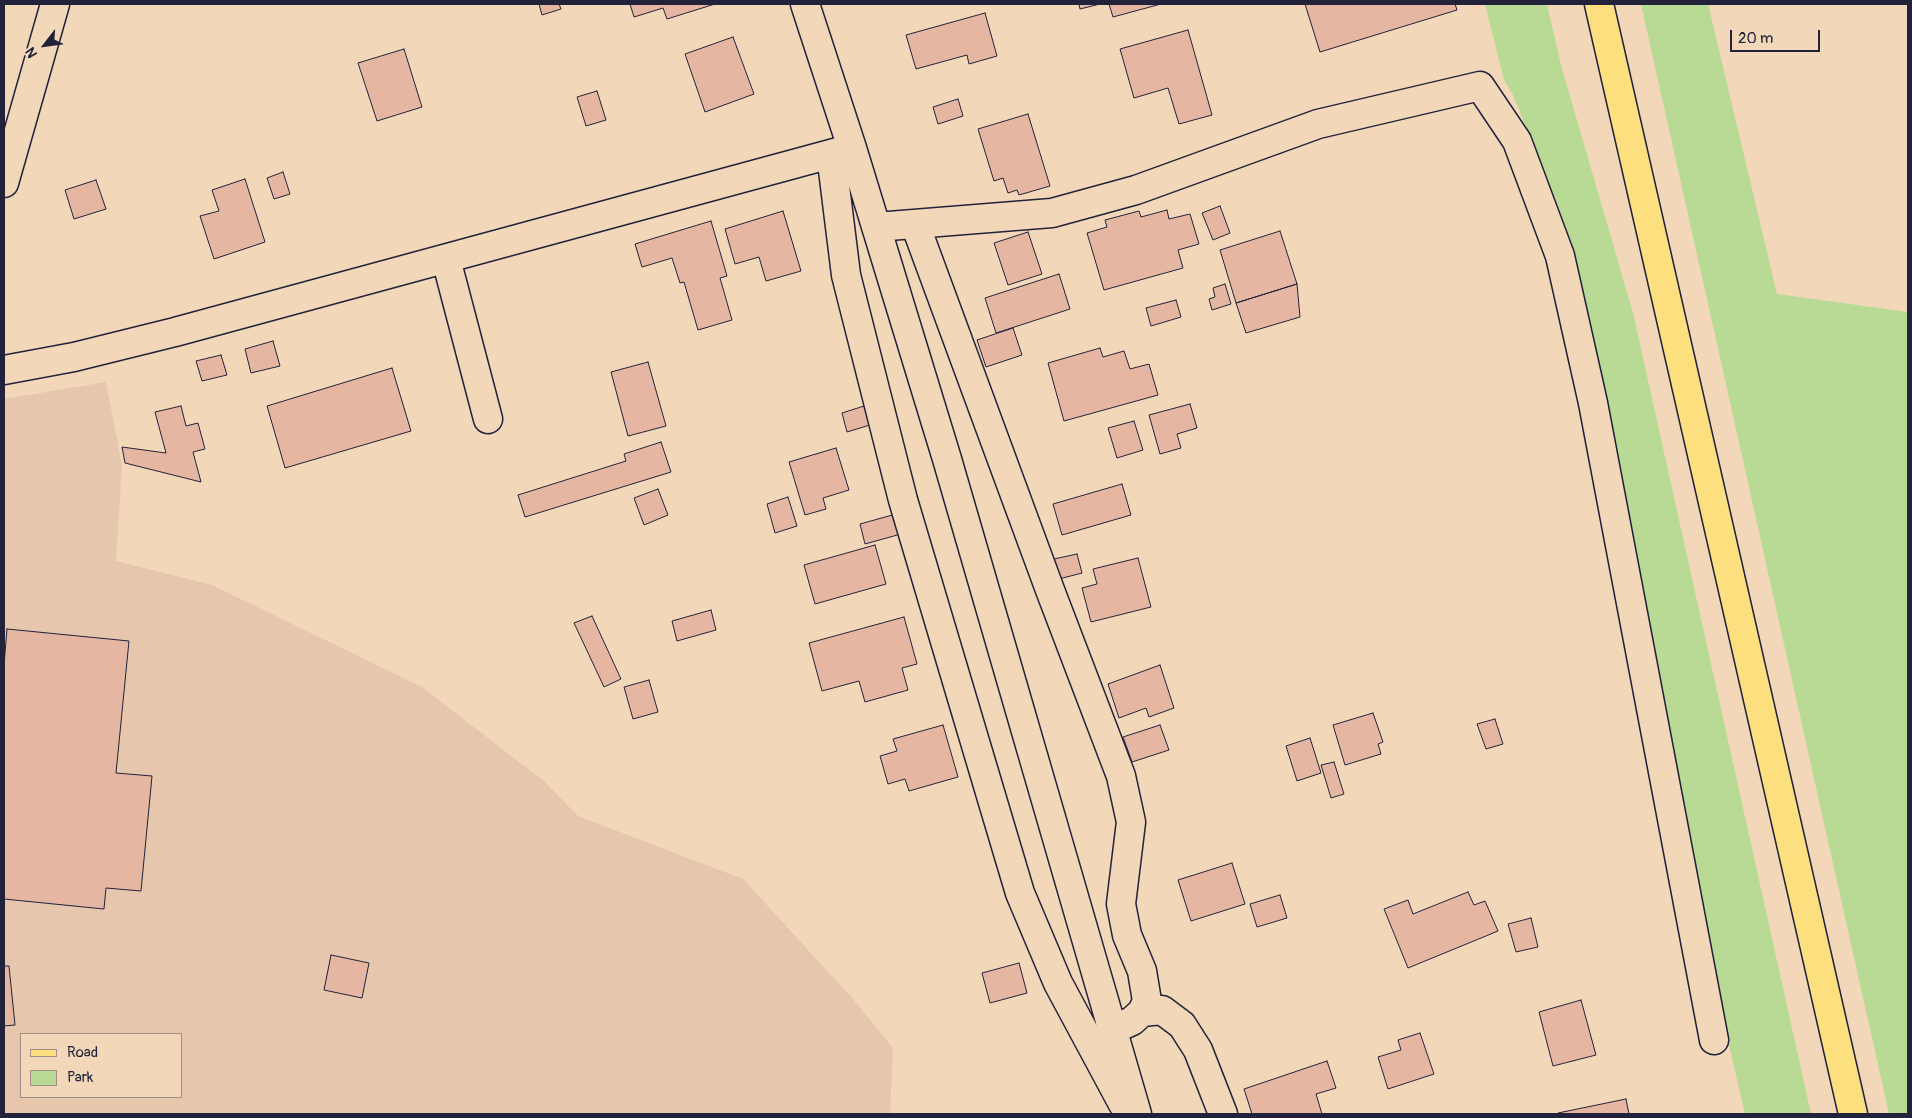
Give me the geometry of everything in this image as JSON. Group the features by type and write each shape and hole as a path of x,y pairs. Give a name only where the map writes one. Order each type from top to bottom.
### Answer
{"main road":[{"path":"1599,4 1853,1114"}],"street":[{"path":"4,183 55,4"},
{"path":"805,4 842,151 876,226 953,478 1137,1114"},
{"path":"876,226 1052,213 1136,190 1318,124 1480,86 1517,141 1560,256 1593,402 1714,1040"},
{"path":"4,370 74,357 175,332 842,151"},
{"path":"842,151 846,276 903,500 1020,893 1058,983 1129,1114"},
{"path":"915,224 1121,776 1131,822 1121,904 1127,936 1142,971 1147,1001 1142,1012 1132,1021 1112,1030"},
{"path":"446,258 488,419"},
{"path":"1142,1012 1162,1010 1182,1024 1198,1050 1223,1114"}],"shaded area":[{"path":"106,382 122,465 116,561 212,585 422,687 545,782 578,816 743,879 853,999 893,1048 890,1114 4,1114 4,399"}],"green space":[{"path":"1485,4 1547,4 1561,65 1633,313 1811,1114 1745,1114 1727,1036 1594,354 1555,198 1513,95 1504,80"},
{"path":"1641,4 1708,4 1777,294 1908,312 1908,1114 1889,1114"}],"building":[{"path":"539,4 559,4 561,9 542,15"},
{"path":"630,4 715,4 667,19 663,8 634,17"},
{"path":"1079,4 1100,4 1080,9"},
{"path":"1109,4 1161,4 1113,17"},
{"path":"1305,4 1455,4 1457,10 1320,52"},
{"path":"985,13 997,56 969,64 967,55 916,69 906,35"},
{"path":"1188,30 1212,115 1179,124 1168,88 1134,98 1120,49"},
{"path":"733,37 754,94 705,112 685,54"},
{"path":"404,49 422,107 377,121 358,63"},
{"path":"597,91 606,120 586,126 577,97"},
{"path":"958,99 963,116 938,124 933,107"},
{"path":"1028,114 1050,186 1019,195 1017,190 1008,193 1003,178 994,181 978,129"},
{"path":"283,172 290,194 274,199 267,178"},
{"path":"245,179 265,242 214,259 200,216 219,211 212,190"},
{"path":"96,180 106,209 74,219 65,190"},
{"path":"1220,206 1230,233 1213,240 1202,213"},
{"path":"1167,210 1169,219 1190,214 1199,244 1178,250 1183,268 1104,290 1087,233 1107,227 1105,220 1139,211 1141,217"},
{"path":"783,211 801,271 766,281 759,257 735,264 725,229"},
{"path":"711,221 727,276 720,278 732,320 698,330 684,282 680,283 672,258 642,267 635,244"},
{"path":"1280,231 1297,284 1236,303 1220,250"},
{"path":"1028,232 1042,274 1008,285 994,243"},
{"path":"1059,274 1070,309 996,333 985,298"},
{"path":"1225,284 1231,304 1212,310 1209,299 1215,297 1213,288"},
{"path":"1297,284 1300,317 1246,333 1236,303"},
{"path":"1176,300 1181,317 1151,326 1146,308"},
{"path":"1013,328 1022,355 986,367 977,340"},
{"path":"273,341 280,366 251,373 245,349"},
{"path":"1100,348 1103,357 1124,351 1130,369 1149,364 1158,395 1064,421 1048,363"},
{"path":"221,355 227,375 202,381 196,361"},
{"path":"648,362 666,426 628,436 611,372"},
{"path":"392,368 411,431 285,468 267,406"},
{"path":"1190,404 1197,428 1177,434 1181,448 1160,454 1149,415"},
{"path":"181,406 186,426 198,423 205,449 193,452 201,482 125,463 122,447 166,453 155,412"},
{"path":"864,406 870,425 847,432 842,413"},
{"path":"1134,421 1143,450 1117,458 1108,428"},
{"path":"661,442 671,472 525,517 518,495 626,461 624,454"},
{"path":"836,448 849,490 823,498 826,509 805,515 789,462"},
{"path":"1122,484 1131,515 1062,535 1053,504"},
{"path":"658,489 668,515 644,525 634,498"},
{"path":"788,497 797,526 775,533 767,504"},
{"path":"896,514 901,534 865,544 860,524"},
{"path":"875,545 886,584 815,604 804,565"},
{"path":"1077,554 1082,573 1059,579 1054,559"},
{"path":"1138,558 1151,607 1091,622 1082,588 1097,584 1093,569"},
{"path":"711,610 716,630 677,641 672,621"},
{"path":"592,616 621,679 604,687 574,623"},
{"path":"904,617 917,664 902,668 908,690 865,702 859,681 822,691 809,643"},
{"path":"7,629 129,641 116,773 152,776 141,891 106,888 104,909 4,899 4,665"},
{"path":"1160,665 1174,708 1149,717 1146,708 1119,718 1108,684"},
{"path":"649,680 658,712 633,719 624,687"},
{"path":"1373,713 1383,742 1378,744 1381,754 1345,765 1333,725"},
{"path":"1495,719 1503,744 1486,749 1477,724"},
{"path":"943,725 958,777 909,791 905,779 888,784 880,756 897,751 893,739"},
{"path":"1160,725 1169,750 1132,762 1123,737"},
{"path":"1310,738 1321,773 1297,781 1286,746"},
{"path":"1334,762 1344,794 1331,798 1321,765"},
{"path":"1232,863 1245,904 1191,921 1178,880"},
{"path":"1468,892 1474,905 1485,901 1498,931 1408,968 1384,909 1408,900 1413,914"},
{"path":"1280,895 1287,918 1257,927 1250,904"},
{"path":"1531,918 1538,947 1516,952 1508,924"},
{"path":"331,955 369,963 362,998 324,990"},
{"path":"1019,963 1027,993 990,1003 982,973"},
{"path":"4,966 9,966 15,1025 4,1026"},
{"path":"1581,1000 1596,1055 1553,1066 1539,1012"},
{"path":"1420,1033 1434,1074 1388,1089 1378,1057 1401,1050 1398,1040"},
{"path":"1327,1061 1336,1088 1316,1094 1322,1114 1252,1114 1244,1089"},
{"path":"1626,1099 1629,1114 1558,1114 1558,1113"}]}
